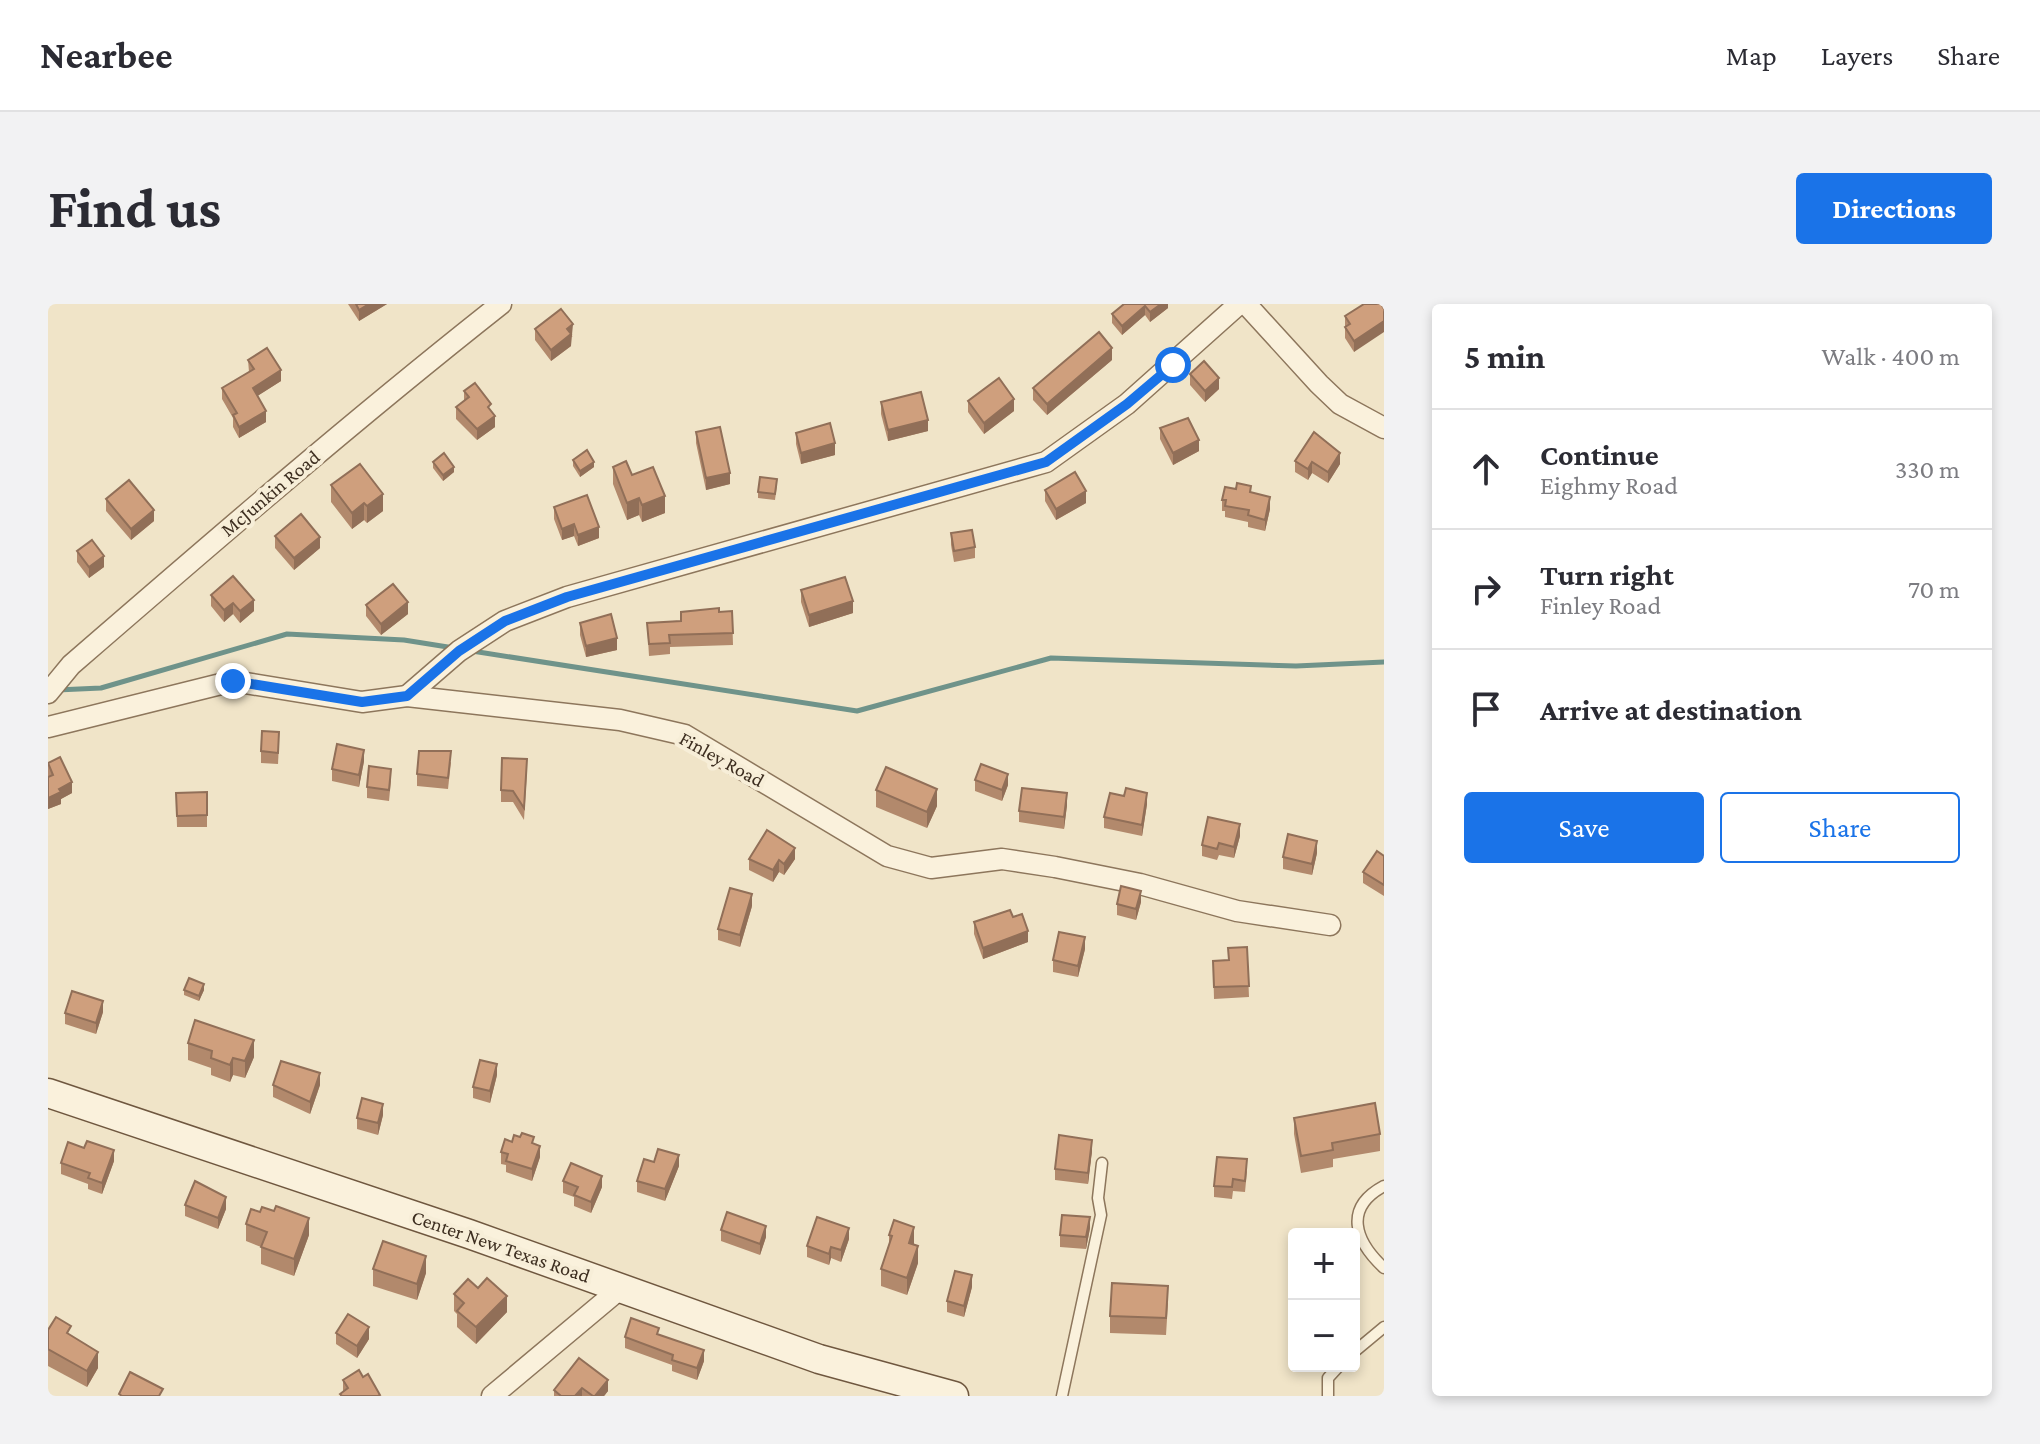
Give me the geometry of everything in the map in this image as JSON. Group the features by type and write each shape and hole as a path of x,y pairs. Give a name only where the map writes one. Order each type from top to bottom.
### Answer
{"street":[{"name":"McJunkin Road","path":"48,693 71,665 249,511 391,390 501,304"},
{"path":"407,696 459,651 505,621 567,597 1046,462 1127,404 1239,304"},
{"path":"1246,304 1340,404 1384,428"},
{"name":"Finley Road","path":"48,727 233,681 362,702 407,696 620,720 685,735 887,856 931,868 1002,859 1140,884 1237,911 1330,925"},
{"name":"Center New Texas Road","path":"48,1093 621,1288 819,1359 954,1396"},
{"path":"492,1396 621,1288"}],"lane":[{"path":"1062,1396 1084,1310 1101,1215 1098,1198 1102,1163"},
{"path":"1384,1186 1370,1193 1357,1213 1358,1237 1384,1268"},
{"path":"1360,1347 1384,1327"},
{"path":"1328,1396 1328,1378 1334,1372"}],"building":[{"path":"1124,304 1161,304 1150,312 1145,306 1122,326 1112,314"},
{"path":"1364,304 1381,304 1384,321 1354,341 1345,327 1350,324 1345,316"},
{"path":"561,309 573,324 567,329 571,334 551,350 535,329"},
{"path":"1099,332 1112,348 1047,404 1033,388"},
{"path":"267,348 281,370 253,388 266,411 239,427 233,415 237,413 222,388 254,369 248,360"},
{"path":"1204,361 1219,378 1205,391 1190,374"},
{"path":"999,378 1014,399 984,423 968,401"},
{"path":"475,383 491,404 488,407 495,416 477,429 456,407 469,397 464,391"},
{"path":"921,392 928,420 888,430 881,402"},
{"path":"1188,418 1199,440 1173,453 1160,428"},
{"path":"830,423 835,443 801,453 796,433"},
{"path":"720,427 730,473 706,478 696,432"},
{"path":"1314,432 1340,453 1328,472 1312,462 1308,469 1295,461"},
{"path":"587,450 594,462 580,471 573,460"},
{"path":"444,453 454,467 443,475 433,462"},
{"path":"626,461 632,475 653,467 665,496 642,505 639,498 627,503 613,467"},
{"path":"360,464 383,494 352,513 331,485"},
{"path":"1075,472 1086,491 1056,509 1045,490"},
{"path":"760,477 777,479 775,494 758,492"},
{"path":"129,480 154,510 131,529 106,499"},
{"path":"1237,483 1251,486 1250,492 1270,497 1265,520 1248,515 1249,510 1225,506 1226,500 1222,500 1225,487 1236,489"},
{"path":"587,495 599,527 578,535 574,524 562,529 554,507"},
{"path":"301,514 320,537 294,558 275,536"},
{"path":"972,530 975,547 954,551 951,533"},
{"path":"92,540 104,556 89,567 77,551"},
{"path":"233,576 254,600 240,611 233,603 224,610 211,595"},
{"path":"845,577 853,601 809,615 801,590"},
{"path":"393,584 408,602 381,624 366,605"},
{"path":"719,608 719,612 732,611 733,633 669,635 670,643 649,644 647,623 681,621 681,612"},
{"path":"611,614 617,638 586,646 580,623"},
{"path":"262,731 279,732 278,753 261,751"},
{"path":"337,744 364,750 359,775 332,769"},
{"path":"419,751 451,751 448,778 417,774"},
{"path":"60,757 72,782 48,798 48,777 53,775 48,763"},
{"path":"502,758 527,759 524,808 513,791 501,790"},
{"path":"981,764 1008,774 1002,790 975,780"},
{"path":"369,766 391,769 389,790 367,787"},
{"path":"886,767 937,789 927,812 876,790"},
{"path":"1022,788 1067,793 1064,817 1019,811"},
{"path":"1126,788 1147,793 1142,825 1104,817 1110,793 1124,796"},
{"path":"207,792 207,815 177,816 176,793"},
{"path":"1208,817 1240,824 1234,847 1219,843 1217,849 1202,845"},
{"path":"767,830 795,848 784,864 779,860 773,870 749,859"},
{"path":"1288,834 1317,841 1312,864 1283,857"},
{"path":"1377,851 1384,856 1384,885 1363,872"},
{"path":"1121,886 1141,891 1136,909 1117,904"},
{"path":"730,888 752,894 740,935 718,929"},
{"path":"1010,910 1013,917 1022,914 1028,931 983,948 974,922"},
{"path":"1059,932 1085,937 1078,966 1053,960"},
{"path":"1247,947 1249,986 1214,987 1213,961 1229,960 1228,948"},
{"path":"189,978 204,984 199,996 184,990"},
{"path":"72,991 103,1001 96,1023 65,1013"},
{"path":"195,1020 254,1040 245,1061 233,1058 230,1065 211,1058 212,1051 188,1043"},
{"path":"480,1060 497,1064 490,1091 473,1087"},
{"path":"281,1061 320,1073 310,1102 273,1085"},
{"path":"362,1098 383,1104 378,1123 357,1118"},
{"path":"1375,1103 1380,1134 1332,1143 1333,1150 1301,1156 1294,1118"},
{"path":"522,1133 534,1137 532,1143 540,1146 532,1169 506,1161 508,1154 501,1152 505,1139 512,1142 514,1135 520,1137"},
{"path":"1059,1135 1092,1140 1088,1173 1055,1169"},
{"path":"87,1141 114,1150 102,1183 88,1178 90,1173 61,1163 68,1142 84,1148"},
{"path":"658,1149 679,1155 665,1189 637,1181 644,1159 654,1162"},
{"path":"1217,1157 1247,1159 1245,1181 1233,1179 1232,1187 1214,1186"},
{"path":"571,1163 602,1176 591,1202 574,1195 578,1187 563,1181"},
{"path":"195,1181 226,1197 218,1218 185,1205"},
{"path":"276,1206 309,1218 294,1259 261,1247 267,1232 246,1224 251,1209 260,1212 262,1207 274,1211"},
{"path":"727,1212 766,1226 760,1244 721,1230"},
{"path":"1062,1215 1090,1217 1086,1237 1060,1235"},
{"path":"817,1217 849,1228 841,1250 831,1247 829,1254 807,1246"},
{"path":"894,1220 914,1227 909,1243 918,1246 907,1278 881,1269"},
{"path":"383,1241 426,1256 417,1284 373,1269"},
{"path":"955,1271 972,1275 964,1306 947,1301"},
{"path":"487,1278 507,1296 476,1327 457,1311 464,1303 454,1294 468,1279 478,1288"},
{"path":"1112,1283 1168,1286 1166,1318 1110,1316"},
{"path":"348,1314 369,1327 357,1346 336,1333"},
{"path":"56,1317 71,1326 67,1333 98,1352 87,1371 48,1349 48,1330"},
{"path":"631,1318 659,1328 657,1334 704,1350 697,1368 672,1360 673,1355 625,1337"},
{"path":"579,1358 608,1380 595,1396 582,1388 575,1396 561,1396 554,1390"},
{"path":"359,1370 363,1377 368,1374 380,1395 340,1394 348,1388 343,1380"},
{"path":"130,1372 163,1389 159,1396 119,1394"}],"waterway":[{"path":"57,690 101,688 287,634 404,640 454,648"},
{"path":"472,651 857,711 1051,658 1296,666 1384,662"}],"route":[{"path":"233,681 362,702 407,696 459,651 505,621 567,597 1046,462 1080,440 1173,365"}]}
